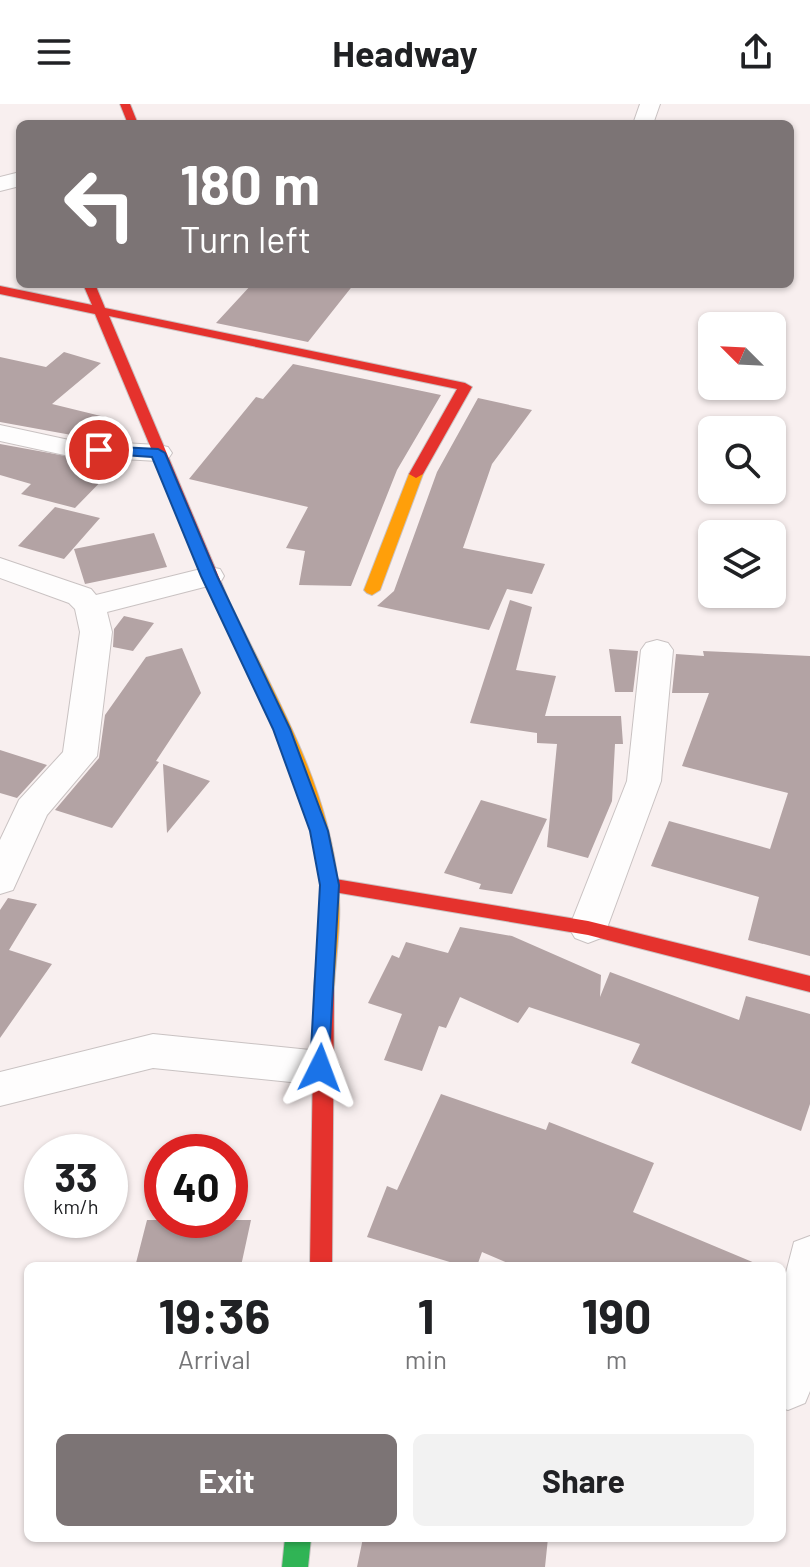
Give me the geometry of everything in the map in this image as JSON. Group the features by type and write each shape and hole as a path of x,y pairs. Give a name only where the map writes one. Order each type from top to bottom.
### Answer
{"street":[{"path":"91,288 209,576 282,729 319,831 329,885 320,1068 325,1208 321,1262"},
{"path":"0,290 465,387 417,471 372,590"},
{"path":"0,433 69,448 158,453"},
{"path":"0,567 80,596 90,606 96,632 80,756 32,809 0,880"},
{"path":"90,606 209,576"},
{"path":"588,928 644,781 657,650"},
{"path":"329,885 588,928 810,984"},
{"path":"0,1089 153,1051 320,1068"},
{"path":"788,1387 810,1257"},
{"path":"295,1567 298,1542"}],"building":[{"path":"248,288 351,288 308,342 216,323"},
{"path":"64,352 101,363 52,404 109,418 88,438 0,422 0,357 46,367"},
{"path":"293,364 441,395 397,470 351,586 299,585 305,551 286,548 308,507 189,479 256,397 263,399"},
{"path":"478,398 532,410 492,464 463,548 545,564 532,594 507,589 489,630 377,606 394,591 437,472"},
{"path":"0,444 115,467 75,508 21,494 31,484 0,475"},
{"path":"55,507 100,518 64,559 18,546"},
{"path":"154,533 167,567 85,584 74,549"},
{"path":"510,600 532,607 516,670 556,676 545,716 621,716 623,744 615,744 612,801 588,858 547,847 557,744 537,743 537,733 470,723"},
{"path":"124,616 154,623 133,651 113,647 114,629"},
{"path":"182,648 201,693 156,761 159,762 112,828 55,810 99,758 105,715 146,657"},
{"path":"609,649 638,651 633,692 615,692"},
{"path":"703,651 810,656 810,956 748,940 759,897 651,866 669,821 770,849 788,793 682,766 709,693 672,693 676,654 704,656"},
{"path":"0,750 47,765 17,798 0,793"},
{"path":"163,764 210,781 167,833"},
{"path":"481,800 547,819 512,894 479,889 481,884 444,873"},
{"path":"8,898 37,904 9,950 52,964 0,1038 0,910"},
{"path":"460,927 512,936 601,975 600,997 610,972 739,1020 746,996 810,1014 810,1104 801,1131 631,1063 640,1044 529,1007 518,1023 460,997 446,1028 439,1026 422,1071 384,1060 402,1014 368,1003 392,955 399,958 406,942 448,953"},
{"path":"441,1094 546,1130 549,1122 654,1163 633,1212 752,1262 506,1262 482,1252 478,1262 450,1262 367,1237 387,1186 397,1190"},
{"path":"144,1232 144,1238 247,1238 242,1262 136,1262"},
{"path":"362,1542 548,1542 545,1567 357,1567"}],"traffic: fast":[{"path":"295,1567 298,1542"}],"traffic: slow":[{"path":"372,590 416,474"},
{"path":"221,601 301,773 323,845 330,895 324,987"}],"traffic: jam":[{"path":"125,104 131,120"},
{"path":"91,288 221,601"},
{"path":"0,290 465,387 416,474"},
{"path":"329,885 588,928 810,984"},
{"path":"321,1262 324,987"}],"route":[{"path":"99,450 158,453 209,576 282,729 319,831 329,885 320,1068"}]}
